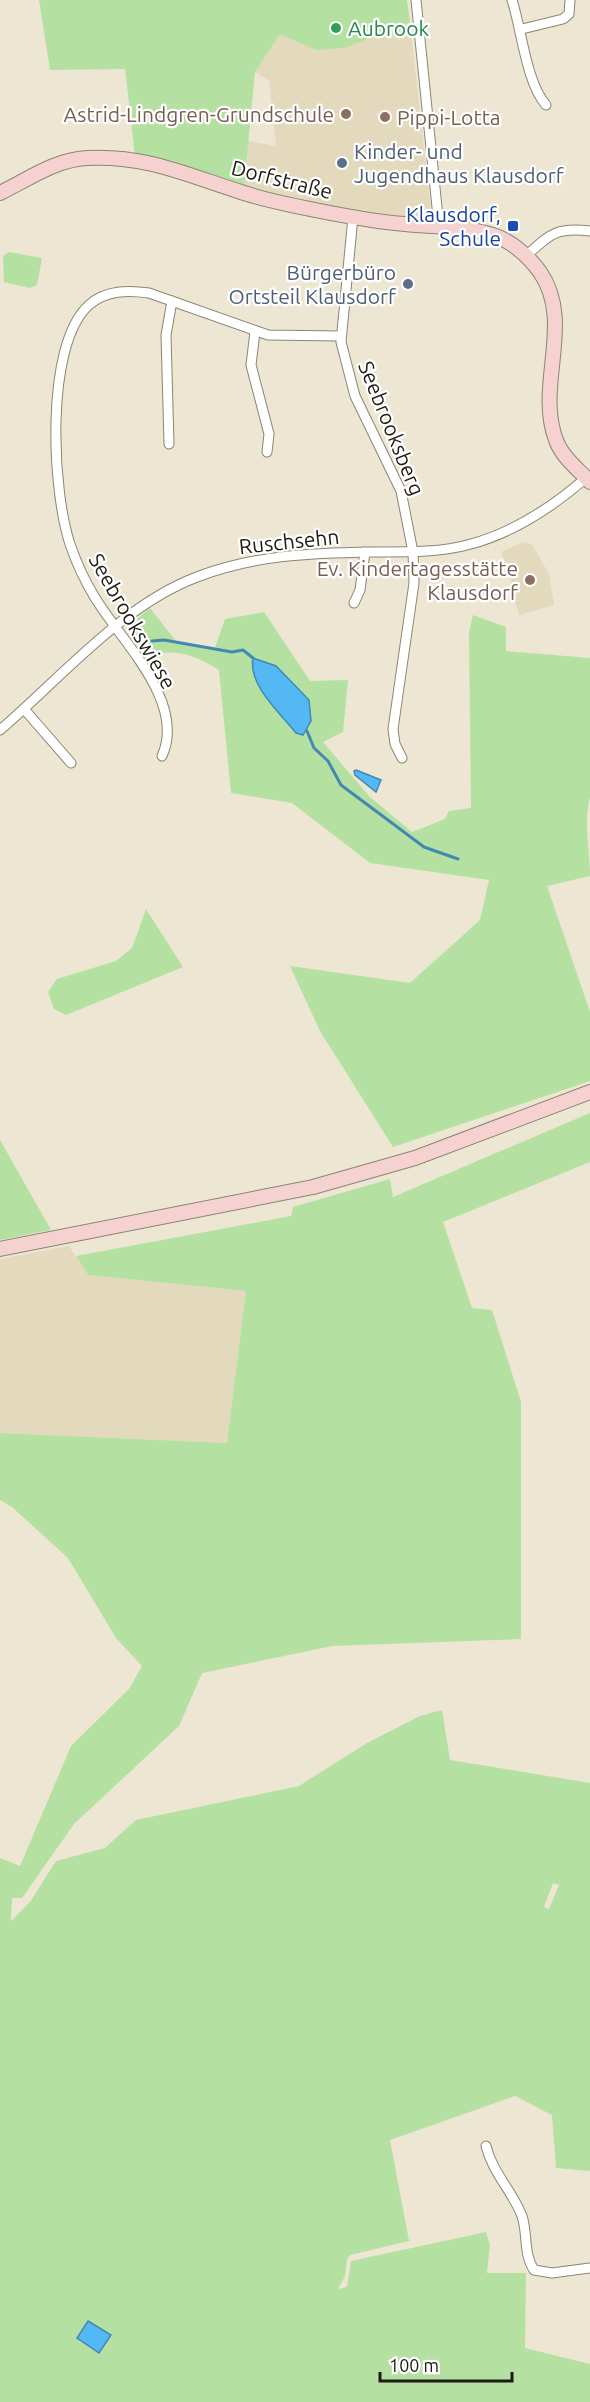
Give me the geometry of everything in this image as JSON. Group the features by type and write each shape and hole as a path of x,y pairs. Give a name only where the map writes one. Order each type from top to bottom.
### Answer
{"street":[{"path":"416,0 439,227"},
{"path":"513,0 522,29 534,87 546,105"},
{"path":"522,29 563,19 569,14 570,0"},
{"name":"Dorfstraße","path":"0,193 53,165 87,158 107,158 174,168 242,193 352,217 487,233 511,243 539,272 553,302 555,333 550,422 564,455 589,478"},
{"name":"Seebrooksberg","path":"352,217 340,336 355,396 401,491 413,552 414,583 393,729 395,744 402,758"},
{"path":"526,256 553,232 590,231"},
{"name":"Seebrookswiese","path":"162,756 168,731 164,712 140,660 94,597 79,567 66,530 57,460 57,411 62,359 77,320 99,298 112,293 135,291 172,301 255,332 282,336 340,336"},
{"path":"169,444 166,335 172,301"},
{"path":"255,332 251,365 270,434 267,452"},
{"name":"Ruschsehn","path":"0,730 116,626 182,583 234,565 303,554 413,552 469,545 500,535 524,523 589,478"},
{"path":"354,603 362,582 365,552"},
{"path":"24,709 71,763"},
{"path":"0,1249 313,1187 415,1158 590,1092"},
{"path":"486,2146 491,2165 521,2215 528,2258 534,2270 552,2273 590,2268"}],"shaded area":[{"name":"Astrid-Lindgren-Grundschule","path":"410,22 432,219 321,207 244,187 248,141 276,146 269,81 255,72 280,33 316,49 345,48"},
{"name":"Ev. Kindertagesstätte Klausdorf","path":"523,542 532,544 549,574 554,605 519,615 510,574 501,552"},
{"path":"69,1246 88,1275 246,1291 228,1443 0,1433 0,1259"}],"green space":[{"path":"39,0 407,0 410,22 345,48 316,50 280,34 255,72 244,187 174,163 135,156 125,69 50,70"},
{"path":"9,252 42,258 37,285 30,288 4,282 3,256"},
{"path":"150,608 176,641 215,648 225,619 264,612 310,681 348,680 343,732 323,742 370,797 412,832 445,819 449,811 471,808 469,633 473,615 506,627 506,651 590,658 590,797 587,826 590,876 547,886 590,1012 590,1081 393,1147 320,1031 290,966 410,983 480,920 489,880 370,863 292,803 231,793 219,670 184,654 166,653 145,656 132,630 137,620"},
{"path":"146,909 183,967 66,1015 54,1009 48,992 57,979 116,961 132,948"},
{"path":"590,1113 590,1162 443,1222 472,1308 492,1310 521,1402 521,1639 332,1646 202,1673 179,1726 74,1824 22,1898 12,1898 11,1921 30,1902 56,1861 105,1848 136,1820 299,1786 367,1743 420,1716 442,1710 450,1760 590,1783 590,2171 556,2168 552,2115 515,2096 390,2140 409,2241 350,2255 347,2259 345,2276 338,2289 347,2287 351,2261 486,2232 490,2245 487,2273 526,2273 525,2348 590,2364 590,2402 0,2402 0,1858 20,1866 71,1746 129,1689 142,1666 116,1638 68,1558 12,1507 0,1500 0,1433 227,1443 246,1291 88,1275 76,1256 291,1216 293,1207 390,1179 393,1197","holes":["553,1883 559,1885 549,1909 544,1907"]},
{"path":"0,1140 51,1230 0,1240"}],"water":[{"path":"253,658 276,666 309,700 311,721 303,735 296,733 260,688 255,678"},
{"path":"356,770 381,780 376,792 355,775"},
{"path":"88,2321 111,2335 99,2353 77,2338"}],"waterway":[{"path":"152,641 164,640 232,652 243,650 253,658"},
{"path":"307,731 314,748 328,761 341,785 424,847 458,859"}],"place":[{"name":"Aubrook","path":"336,28"},
{"name":"Astrid-Lindgren-Grundschule","path":"346,114"},
{"name":"Pippi-Lotta","path":"385,117"},
{"name":"Kinder- und Jugendhaus Klausdorf","path":"342,163"},
{"name":"Klausdorf, Schule","path":"513,226"},
{"name":"Bürgerbüro Ortsteil Klausdorf","path":"408,284"},
{"name":"Ev. Kindertagesstätte Klausdorf","path":"530,580"}]}
